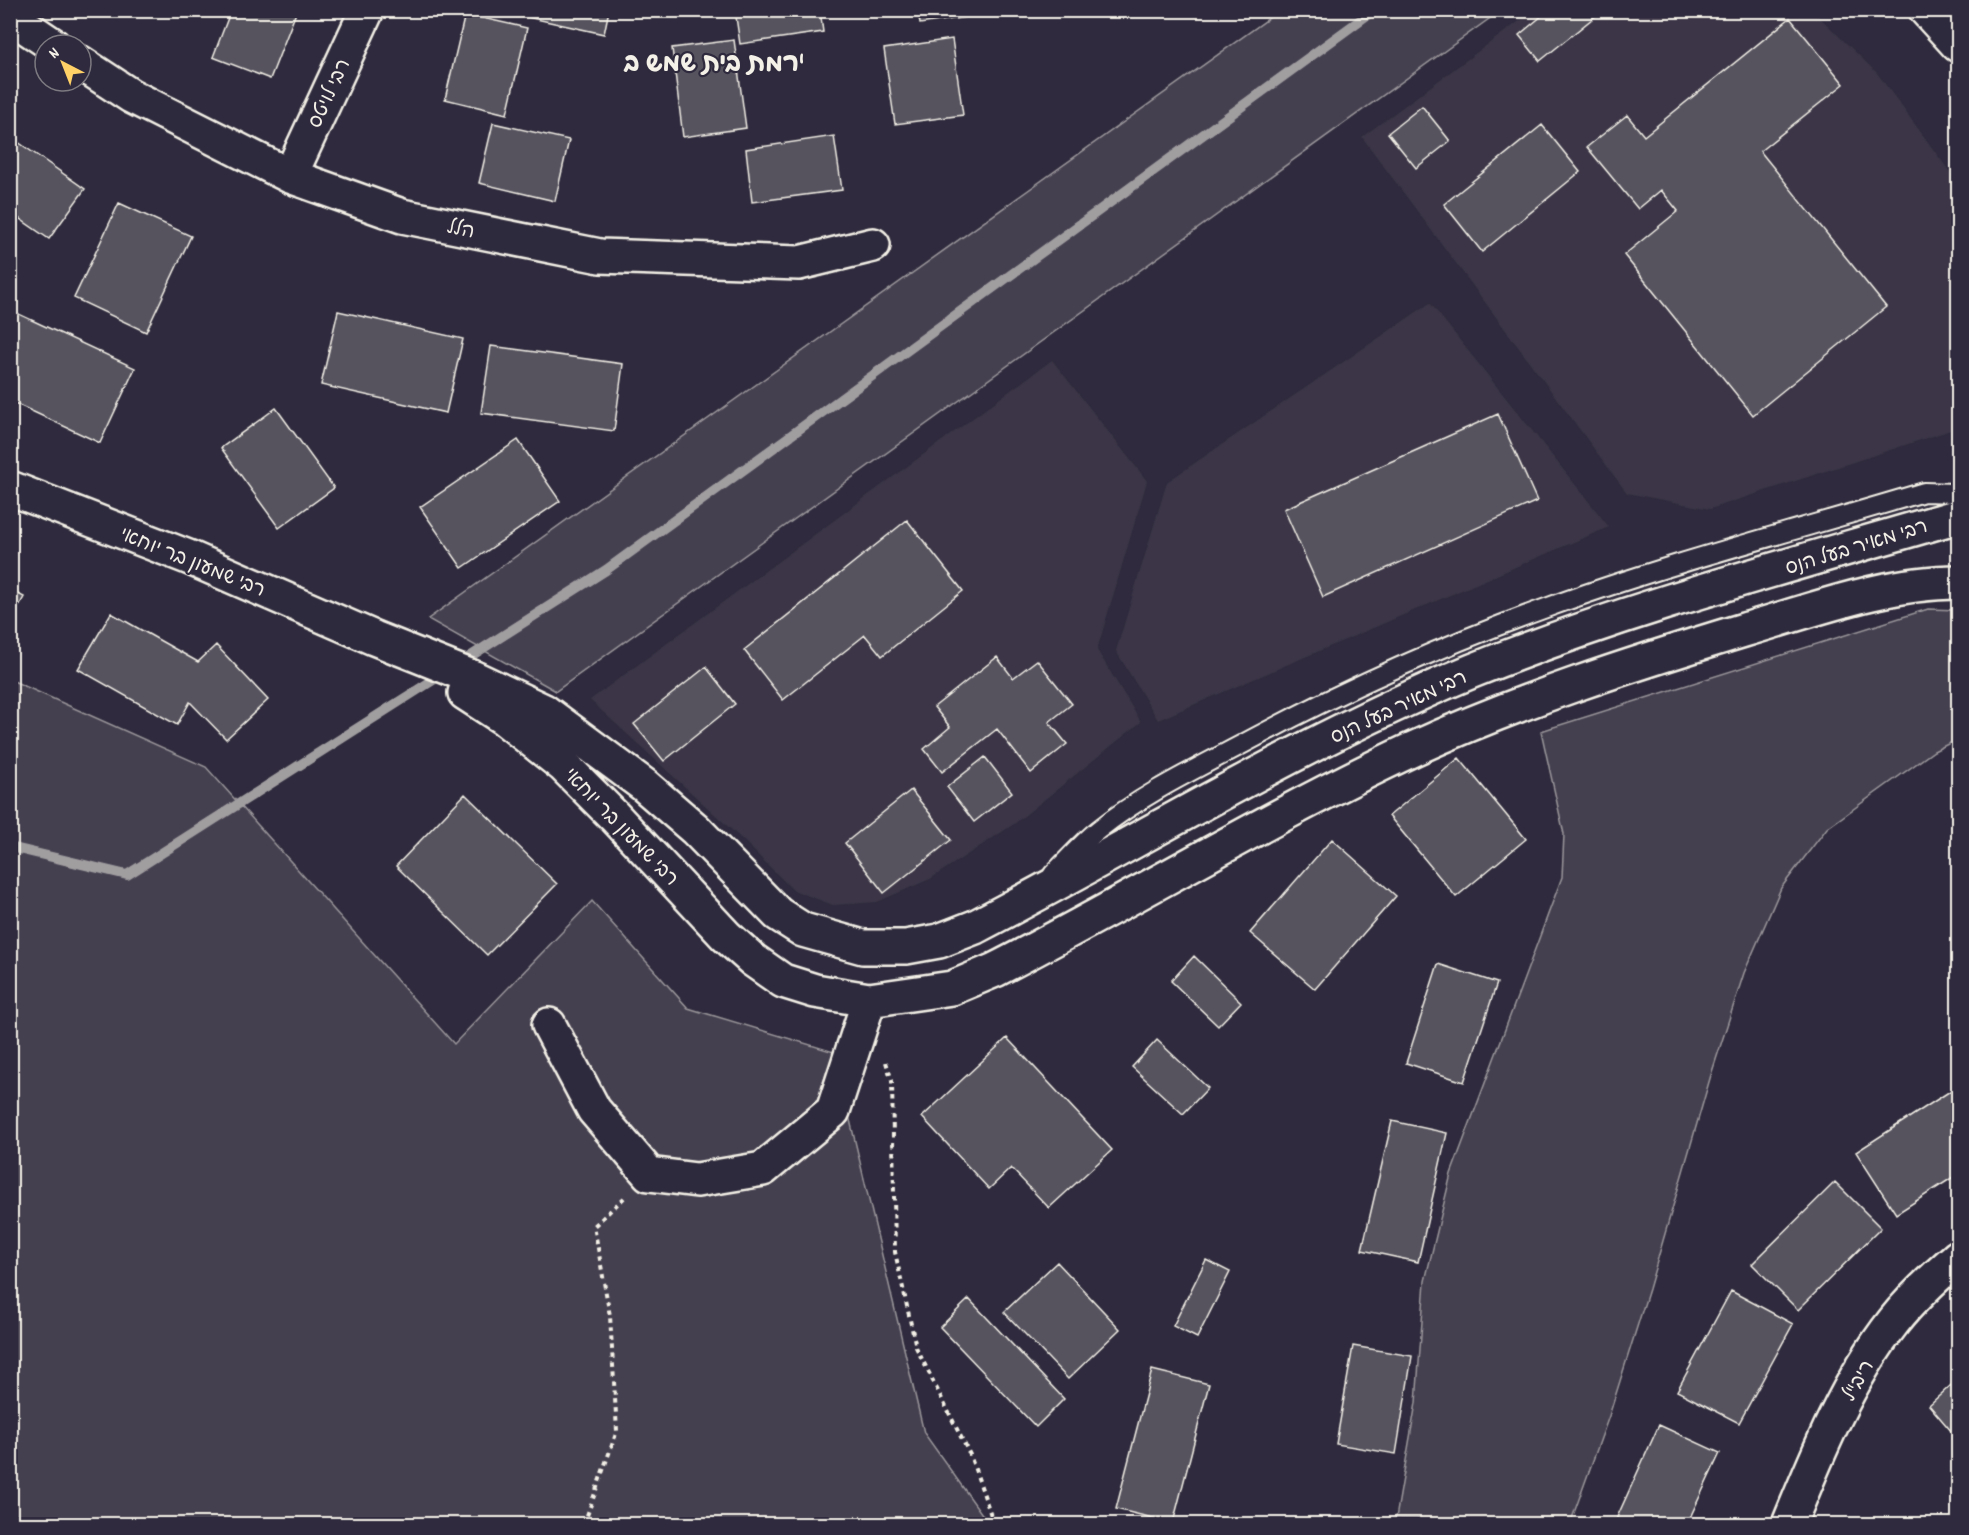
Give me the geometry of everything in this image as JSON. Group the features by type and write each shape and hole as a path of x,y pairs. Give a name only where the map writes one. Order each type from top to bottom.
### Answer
{"street":[{"name":"רבי לויטס","path":"290,176 367,10"},
{"path":"1926,10 1959,45"},
{"path":"10,16 35,33"},
{"name":"הלל","path":"93,71 131,96 290,176 402,216 600,256 799,263 873,245"},
{"name":"רבי שמעון בר יוחאי","path":"10,488 188,557 374,638 472,677 544,711 644,785 694,830 778,914 803,930 863,947"},
{"name":"רבי מאיר בעל הנס","path":"863,947 906,948 939,941 975,927 1292,755 1394,705 1473,671 1636,612 1959,516"},
{"path":"549,1024 594,1110 649,1174 697,1180 763,1169 833,1111 869,1000 952,988 996,970 1314,798 1414,749 1574,684 1651,658 1818,608 1891,589 1931,582 1959,582"},
{"name":"רבי שמעון בר יוחאי","path":"374,638 505,719 564,766 726,936 753,960 783,981 815,991 869,1000"},
{"name":"ריב\"ל","path":"1789,1524 1854,1381 1894,1321 1936,1276 1959,1257"}],"lane":[{"path":"1029,899 1097,831 1131,807 1277,726 1381,675 1460,641 1626,580 1924,492 1959,495"}],"path":[{"path":"886,1061 892,1081 895,1252 916,1347 970,1455 994,1524"},
{"path":"584,1524 617,1431 610,1316 594,1226 649,1174"}],"shaded area":[{"path":"1279,11 1500,11 556,691 428,619"},
{"path":"1533,11 1813,11 1877,73 1958,183 1958,424 1951,430 1710,509 1627,493 1362,137"},
{"path":"1430,303 1609,527 1158,720 1116,651 1167,482"},
{"path":"1052,360 1147,481 1097,650 1141,722 1014,824 930,879 877,902 833,905 793,890 745,842 590,700"},
{"path":"1928,609 1958,610 1958,739 1934,751 1827,828 1781,888 1744,973 1711,1075 1649,1289 1609,1416 1570,1524 1396,1518 1416,1403 1425,1281 1451,1174 1562,877 1564,834 1541,731"},
{"path":"11,680 206,767 454,1044 592,901 688,1008 834,1052 924,1433 989,1524 11,1524"}],"building":[{"path":"231,10 297,10 270,79 213,57"},
{"path":"529,10 609,10 604,34 527,17"},
{"path":"735,10 820,10 823,32 740,44"},
{"path":"918,10 1015,10 920,24"},
{"path":"1549,10 1603,10 1540,61 1519,35"},
{"path":"465,14 527,28 507,114 445,99"},
{"path":"1790,18 1844,84 1760,151 1886,307 1753,415 1624,255 1678,211 1661,190 1638,209 1587,147 1627,115 1644,136"},
{"path":"952,39 963,115 895,124 884,49"},
{"path":"734,40 746,128 683,137 672,48"},
{"path":"1422,106 1450,141 1416,168 1388,133"},
{"path":"493,123 569,140 555,201 479,183"},
{"path":"1542,125 1580,172 1482,252 1444,204"},
{"path":"834,136 842,190 752,202 746,149"},
{"path":"18,142 85,189 49,239 10,212 10,152"},
{"path":"119,203 191,236 146,332 74,298"},
{"path":"10,310 135,368 100,443 10,401"},
{"path":"338,311 463,339 446,413 321,385"},
{"path":"491,346 623,364 614,431 481,413"},
{"path":"276,408 334,488 279,528 221,448"},
{"path":"1498,414 1537,501 1323,597 1284,509"},
{"path":"518,440 560,501 462,568 420,507"},
{"path":"907,520 963,591 882,656 865,635 783,700 744,650"},
{"path":"10,590 24,597 10,622"},
{"path":"111,613 198,662 216,645 268,700 226,739 190,702 177,725 78,669"},
{"path":"997,657 1013,678 1037,660 1072,704 1049,722 1067,744 1031,773 997,729 942,772 924,749 950,727 934,707"},
{"path":"706,667 735,704 664,761 634,724"},
{"path":"985,757 1012,792 974,822 947,787"},
{"path":"1459,758 1526,839 1456,897 1389,816"},
{"path":"911,790 951,840 884,893 845,843"},
{"path":"465,794 557,884 487,955 396,866"},
{"path":"1332,839 1396,896 1315,989 1250,933"},
{"path":"1194,956 1241,1002 1218,1026 1171,981"},
{"path":"1438,964 1497,983 1464,1082 1406,1063"},
{"path":"1007,1038 1112,1150 1049,1208 1011,1168 989,1189 922,1117"},
{"path":"1157,1040 1208,1088 1183,1114 1132,1067"},
{"path":"1958,1086 1958,1174 1896,1214 1856,1152"},
{"path":"1392,1121 1447,1133 1418,1262 1362,1250"},
{"path":"1835,1182 1881,1228 1798,1310 1752,1264"},
{"path":"1206,1260 1230,1272 1197,1338 1173,1326"},
{"path":"1057,1262 1120,1329 1068,1379 1004,1312"},
{"path":"1731,1291 1793,1324 1739,1423 1677,1391"},
{"path":"969,1299 1064,1399 1036,1427 940,1327"},
{"path":"1353,1346 1412,1356 1396,1454 1336,1444"},
{"path":"1152,1370 1209,1384 1173,1523 1116,1509"},
{"path":"1958,1379 1958,1439 1929,1405"},
{"path":"1659,1425 1720,1453 1687,1524 1614,1524"}],"waterway":[{"path":"10,847 127,875 606,570 1374,10"}],"district":[{"name":"רמת בית שמש ב'","path":"714,62"}]}
